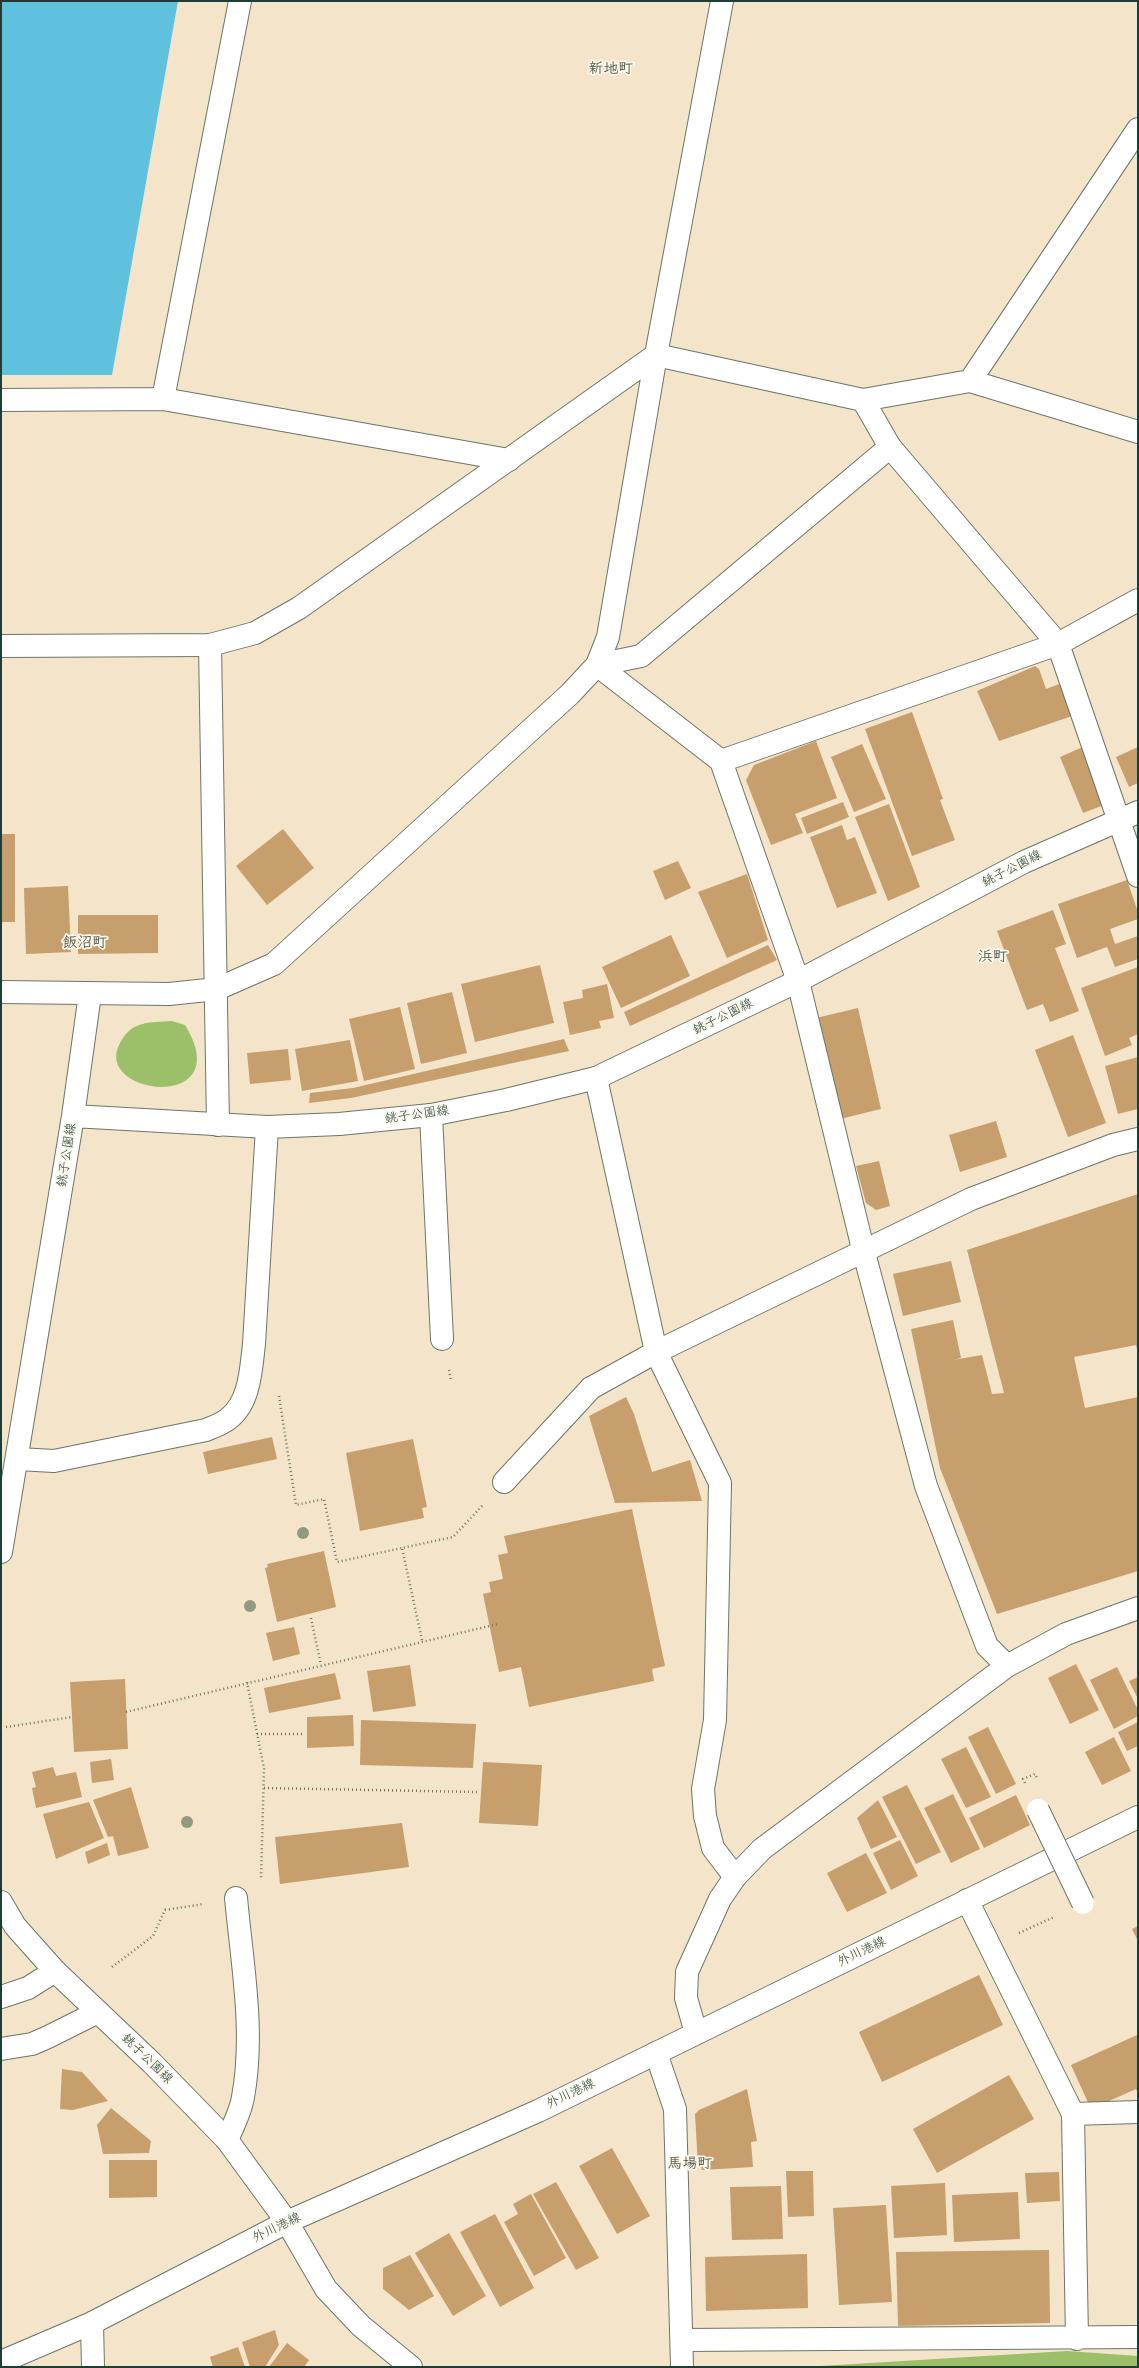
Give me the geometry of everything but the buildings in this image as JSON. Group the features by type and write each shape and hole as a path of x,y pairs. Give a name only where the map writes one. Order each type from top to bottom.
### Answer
{"street":[{"path":"163,399 240,1"},
{"path":"1,992 169,994 217,989 274,964 570,694 597,665 608,637 656,355 722,1"},
{"path":"970,381 1138,129"},
{"path":"1,646 210,645 255,633 299,608 510,460 656,355 863,400 970,381 1138,432"},
{"path":"1,400 163,399 510,460"},
{"path":"863,400 890,447 1058,644 1128,816 1138,876"},
{"path":"597,665 641,656 890,447"},
{"path":"721,761 1058,644 1138,600"},
{"path":"210,645 217,989 218,1125"},
{"path":"597,665 721,761 798,981 863,1249 926,1486 987,1646 1007,1666"},
{"name":"銚子公園線","path":"1,1552 18,1459 73,1116 267,1127 339,1124 431,1114 506,1100 596,1078 798,981 1024,862 1128,816"},
{"path":"73,1116 90,994"},
{"path":"596,1078 656,1352 720,1483 715,1720 703,1789 705,1816 714,1848 735,1877"},
{"path":"431,1114 442,1339"},
{"path":"18,1459 54,1461 206,1430 228,1419 240,1406 250,1376 254,1344 267,1127"},
{"path":"504,1482 591,1388 656,1352 863,1249 971,1198 1113,1145 1138,1138"},
{"path":"696,2033 686,1998 687,1972 720,1899 735,1877 762,1849 1007,1666 1066,1634 1138,1608"},
{"path":"1038,1810 1083,1903"},
{"name":"外川港線","path":"1,2362 92,2323 287,2222 538,2110 1138,1817"},
{"path":"227,2140 243,2099 247,2067 246,2008 236,1898"},
{"path":"967,1900 1073,2114 1077,2339"},
{"name":"銚子公園線","path":"1,1902 15,1926 55,1971 227,2140 287,2222 326,2289 361,2326 412,2367"},
{"path":"1,1997 28,1988 55,1971"},
{"path":"1,2049 32,2044 98,2012"},
{"path":"656,2053 675,2110 682,2367"},
{"path":"1073,2114 1138,2112"},
{"path":"92,2323 93,2367"},
{"path":"682,2340 1077,2339 1138,2337"}],"path":[{"path":"285,1440 296,1504 324,1499 337,1562 453,1537 504,1482"},
{"path":"402,1548 422,1640"},
{"path":"311,1618 321,1664"},
{"path":"126,1712 422,1640 498,1624"},
{"path":"112,1966 153,1936 165,1910 236,1898 262,1879 264,1769 247,1682"},
{"path":"6,1727 72,1717"},
{"path":"257,1734 302,1734"},
{"path":"264,1788 477,1792"},
{"path":"1015,1935 1083,1903"}],"green space":[{"path":"172,1021 185,1025 197,1053 194,1072 181,1083 162,1087 142,1084 126,1075 117,1061 120,1043 130,1030 142,1024"},
{"path":"1067,2351 1138,2356 1138,2367 804,2367"}],"water":[{"path":"1,1 178,1 112,375 1,375"}],"district":[{"name":"新地町","path":"611,69"},
{"name":"飯沼町","path":"85,943"},
{"name":"浜町","path":"993,957"},
{"name":"馬場町","path":"690,2164"}]}
